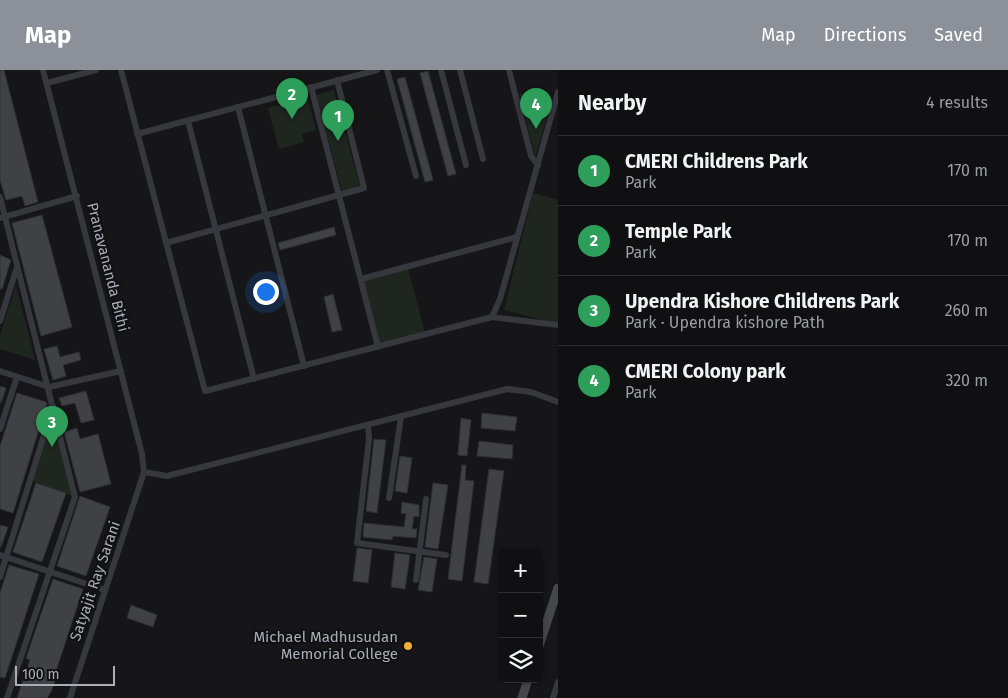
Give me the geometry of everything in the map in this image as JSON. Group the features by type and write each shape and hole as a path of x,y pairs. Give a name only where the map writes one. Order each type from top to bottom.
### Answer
{"street":[{"name":"Pranavananda Bithi","path":"44,70 142,454 144,472"},
{"path":"47,83 96,70"},
{"path":"120,70 205,391 492,317 558,325"},
{"path":"137,134 377,70"},
{"path":"388,70 416,176"},
{"path":"441,70 466,165"},
{"path":"460,70 483,159"},
{"path":"509,70 531,156 538,165"},
{"path":"166,244 364,188 337,80"},
{"path":"311,87 378,347"},
{"path":"492,317 558,92"},
{"path":"238,107 304,366"},
{"path":"188,121 254,379"},
{"path":"0,196 2,217 49,387 75,497 7,698"},
{"path":"2,217 77,196"},
{"path":"360,279 517,237"},
{"path":"0,320 17,266"},
{"path":"0,371 49,387 121,371"},
{"path":"1,426 17,377"},
{"path":"144,472 168,476 507,389 531,392 558,402"},
{"path":"0,576 3,556 53,406"},
{"path":"389,498 401,417"},
{"path":"368,425 369,439 356,543 446,555"},
{"name":"Satyajit Ray Sarani","path":"70,698 144,472"},
{"path":"416,580 426,499"},
{"path":"3,556 49,574 105,590"},
{"path":"542,638 558,588"},
{"path":"553,698 558,682"},
{"path":"522,698 527,683"}],"shaded area":[{"path":"334,90 360,187 342,191 316,95"},
{"path":"519,93 552,100 535,157"},
{"path":"307,97 316,130 302,134 304,142 279,149 268,108"},
{"path":"533,193 558,200 558,324 504,310"},
{"path":"408,268 425,333 378,347 361,279"},
{"path":"16,285 35,360 0,349 0,336"},
{"path":"53,413 75,497 30,480"}],"building":[{"path":"0,70 4,70 38,202 25,206 22,196 6,200 0,180"},
{"path":"428,71 456,174 448,176 420,73"},
{"path":"405,77 433,180 425,182 397,79"},
{"path":"42,215 72,327 41,336 12,223"},
{"path":"334,227 336,235 280,250 278,243"},
{"path":"0,255 11,260 2,289 0,289"},
{"path":"333,294 342,330 332,332 324,297"},
{"path":"57,346 60,357 79,352 81,360 63,365 66,376 53,380 44,349"},
{"path":"0,386 6,388 1,403 0,403"},
{"path":"86,391 94,420 81,423 75,403 62,406 59,398"},
{"path":"17,393 46,402 47,404 13,513 0,509 0,446"},
{"path":"482,413 517,417 515,431 481,428"},
{"path":"461,418 471,420 467,456 458,455"},
{"path":"77,428 80,439 98,434 111,484 80,492 64,432"},
{"path":"374,439 386,440 377,513 366,511"},
{"path":"479,441 513,445 512,459 477,456"},
{"path":"400,456 412,458 407,493 395,491"},
{"path":"462,465 466,465 465,480 474,481 462,581 448,579"},
{"path":"489,469 504,471 488,584 474,582"},
{"path":"36,483 66,493 42,562 13,552"},
{"path":"433,483 448,485 438,549 425,547"},
{"path":"80,496 110,507 86,576 57,566"},
{"path":"402,502 419,505 419,517 414,516 412,529 417,529 416,538 393,536 392,540 363,537 364,523 404,527 406,514 401,513"},
{"path":"0,525 8,527 1,547 0,547"},
{"path":"357,548 372,550 368,583 353,581"},
{"path":"395,553 410,555 405,589 391,587"},
{"path":"424,557 437,559 432,592 418,590"},
{"path":"9,565 39,574 5,678 0,677 0,593"},
{"path":"53,579 83,589 55,674 57,675 47,698 17,698 30,660 26,658"},
{"path":"131,605 157,615 153,627 127,618"}],"place":[{"name":"Temple Park","path":"292,119"},
{"name":"CMERI Colony park","path":"536,129"},
{"name":"CMERI Childrens Park","path":"338,141"},
{"name":"Upendra Kishore Childrens Park","path":"52,447"},
{"name":"Michael Madhusudan Memorial College","path":"408,646"}]}
